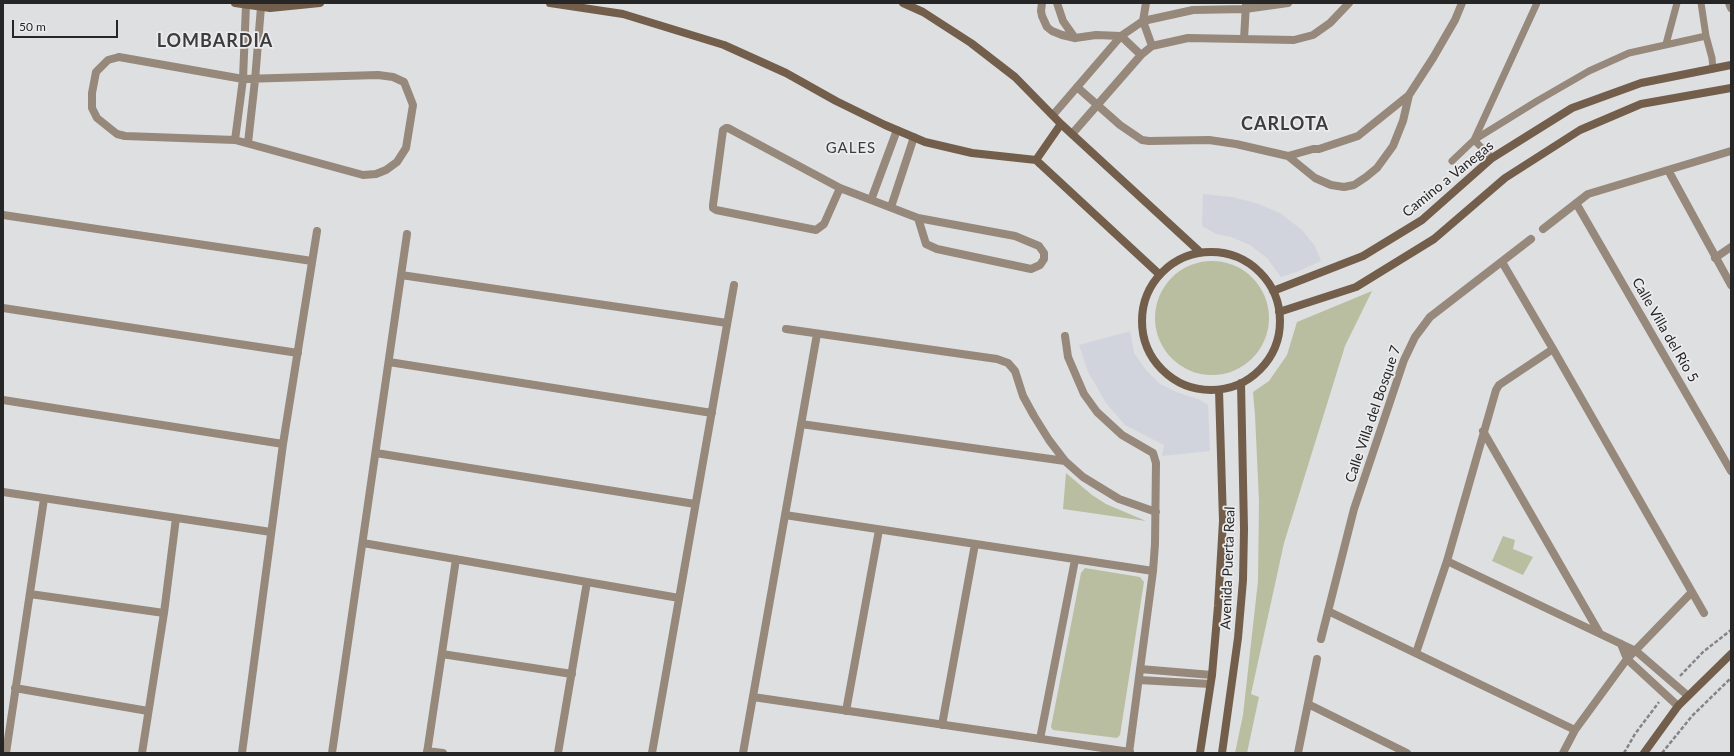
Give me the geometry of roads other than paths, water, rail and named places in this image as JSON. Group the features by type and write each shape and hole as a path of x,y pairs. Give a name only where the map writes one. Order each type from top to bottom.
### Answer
{"main road":[{"path":"235,3 270,8 320,3"},
{"path":"550,3 623,14 724,45 786,73 836,101 925,142 972,153 1036,160 1159,274"},
{"path":"903,3 923,12 971,42 1015,77 1072,134 1200,252"},
{"name":"Camino a Vanegas","path":"1273,291 1363,256 1422,220 1492,158 1572,108 1641,83 1731,65"},
{"path":"1279,312 1356,287 1434,239 1505,178 1580,130 1641,104 1731,88"},
{"path":"1036,160 1062,124"},
{"path":"1200,252 1222,252 1243,259 1261,273 1273,291 1279,312 1278,333 1271,354 1258,371 1241,383 1219,390 1195,389 1173,380 1155,363 1144,342 1141,318 1146,294 1159,274 1178,260 1200,252"},
{"name":"Avenida Puerta Real","path":"1222,753 1238,638 1243,580 1244,529 1241,383"},
{"name":"Avenida Puerta Real","path":"1200,753 1212,675 1223,522 1219,390"},
{"path":"1644,753 1687,695 1731,654"}],"street":[{"path":"1042,3 1042,16 1049,30 1062,36 1075,38 1096,35 1121,36 1141,55"},
{"path":"1057,3 1064,21 1075,38"},
{"path":"1146,3 1143,21 1152,46"},
{"path":"1053,115 1121,36 1143,21 1194,10 1288,3"},
{"path":"1072,134 1141,55 1152,46 1188,38 1283,41 1294,40 1313,35 1330,23 1349,3"},
{"path":"1288,156 1313,149 1319,149 1358,136 1409,95 1452,26 1462,3"},
{"path":"1729,3 1731,8"},
{"path":"236,140 243,79 246,5"},
{"path":"1244,39 1246,6"},
{"path":"248,143 255,80 260,7"},
{"path":"119,57 255,80 378,75 393,77 404,82 413,105 410,132 406,148 397,162 386,170 376,174 363,175 236,140 125,136 117,134 97,118 92,108 94,77 103,63 119,57"},
{"path":"1077,87 1120,125 1142,140 1209,140 1236,144 1288,156 1307,172 1331,185 1340,187 1354,185 1377,168 1393,146 1403,121 1409,95"},
{"path":"840,188 824,224 816,230 716,210 713,208 713,205 722,130 728,128 840,188 918,218 1015,236 1039,246 1044,253 1044,258 1040,265 1031,269 936,249 926,244 918,218"},
{"path":"871,200 897,130"},
{"path":"891,207 914,137"},
{"path":"1543,229 1588,194 1731,151"},
{"path":"1668,170 1731,285"},
{"name":"Calle Villa del Río 5","path":"1576,203 1731,471"},
{"path":"3,215 312,261"},
{"path":"242,753 283,444 317,231"},
{"path":"332,753 407,234"},
{"name":"Calle Villa del Bosque 7","path":"1321,639 1354,509 1404,360 1415,337 1430,317 1531,239"},
{"path":"1715,258 1731,248"},
{"path":"1502,262 1691,593 1704,613"},
{"path":"401,275 727,323"},
{"path":"652,753 734,285"},
{"path":"3,308 298,353"},
{"path":"786,329 997,359 1008,363 1015,371 1023,396 1034,416 1049,440 1065,461 1083,477 1119,499 1156,512"},
{"path":"743,753 817,334"},
{"path":"753,697 1130,752 1153,571 1156,512 1156,463 1153,454 1122,435 1097,412 1084,394 1074,374 1068,357 1064,336"},
{"path":"1416,653 1447,561 1492,399 1499,385 1553,349"},
{"path":"389,362 712,413"},
{"path":"3,400 283,444"},
{"path":"801,424 1065,461"},
{"path":"1483,431 1599,632"},
{"path":"376,453 695,504"},
{"path":"3,492 272,532"},
{"path":"6,753 44,499"},
{"path":"785,515 1153,571"},
{"path":"142,753 164,613 176,518"},
{"path":"846,711 879,530"},
{"path":"362,543 679,598"},
{"path":"942,725 975,544"},
{"path":"443,753 427,752 456,559"},
{"path":"1040,739 1075,560"},
{"path":"1447,561 1599,632 1636,651 1687,695"},
{"path":"558,753 587,582"},
{"path":"1562,753 1575,730 1627,660 1691,593"},
{"path":"30,594 164,613"},
{"path":"1328,611 1575,730"},
{"path":"1621,644 1627,660 1678,706"},
{"path":"442,654 572,674"},
{"path":"1298,753 1317,659"},
{"path":"1140,669 1212,675"},
{"path":"1139,680 1210,684"},
{"path":"15,688 148,711"},
{"path":"1308,704 1407,753"}],"lane":[{"path":"1474,140 1537,3"},
{"path":"1666,44 1677,3"},
{"path":"1701,3 1713,69"},
{"path":"1452,161 1474,140 1589,71 1629,53 1706,36"},
{"path":"1474,140 1492,158"}],"district":[{"name":"LOMBARDIA","path":"215,41"},
{"name":"CARLOTA","path":"1285,124"},
{"name":"GALES","path":"851,148"}]}
